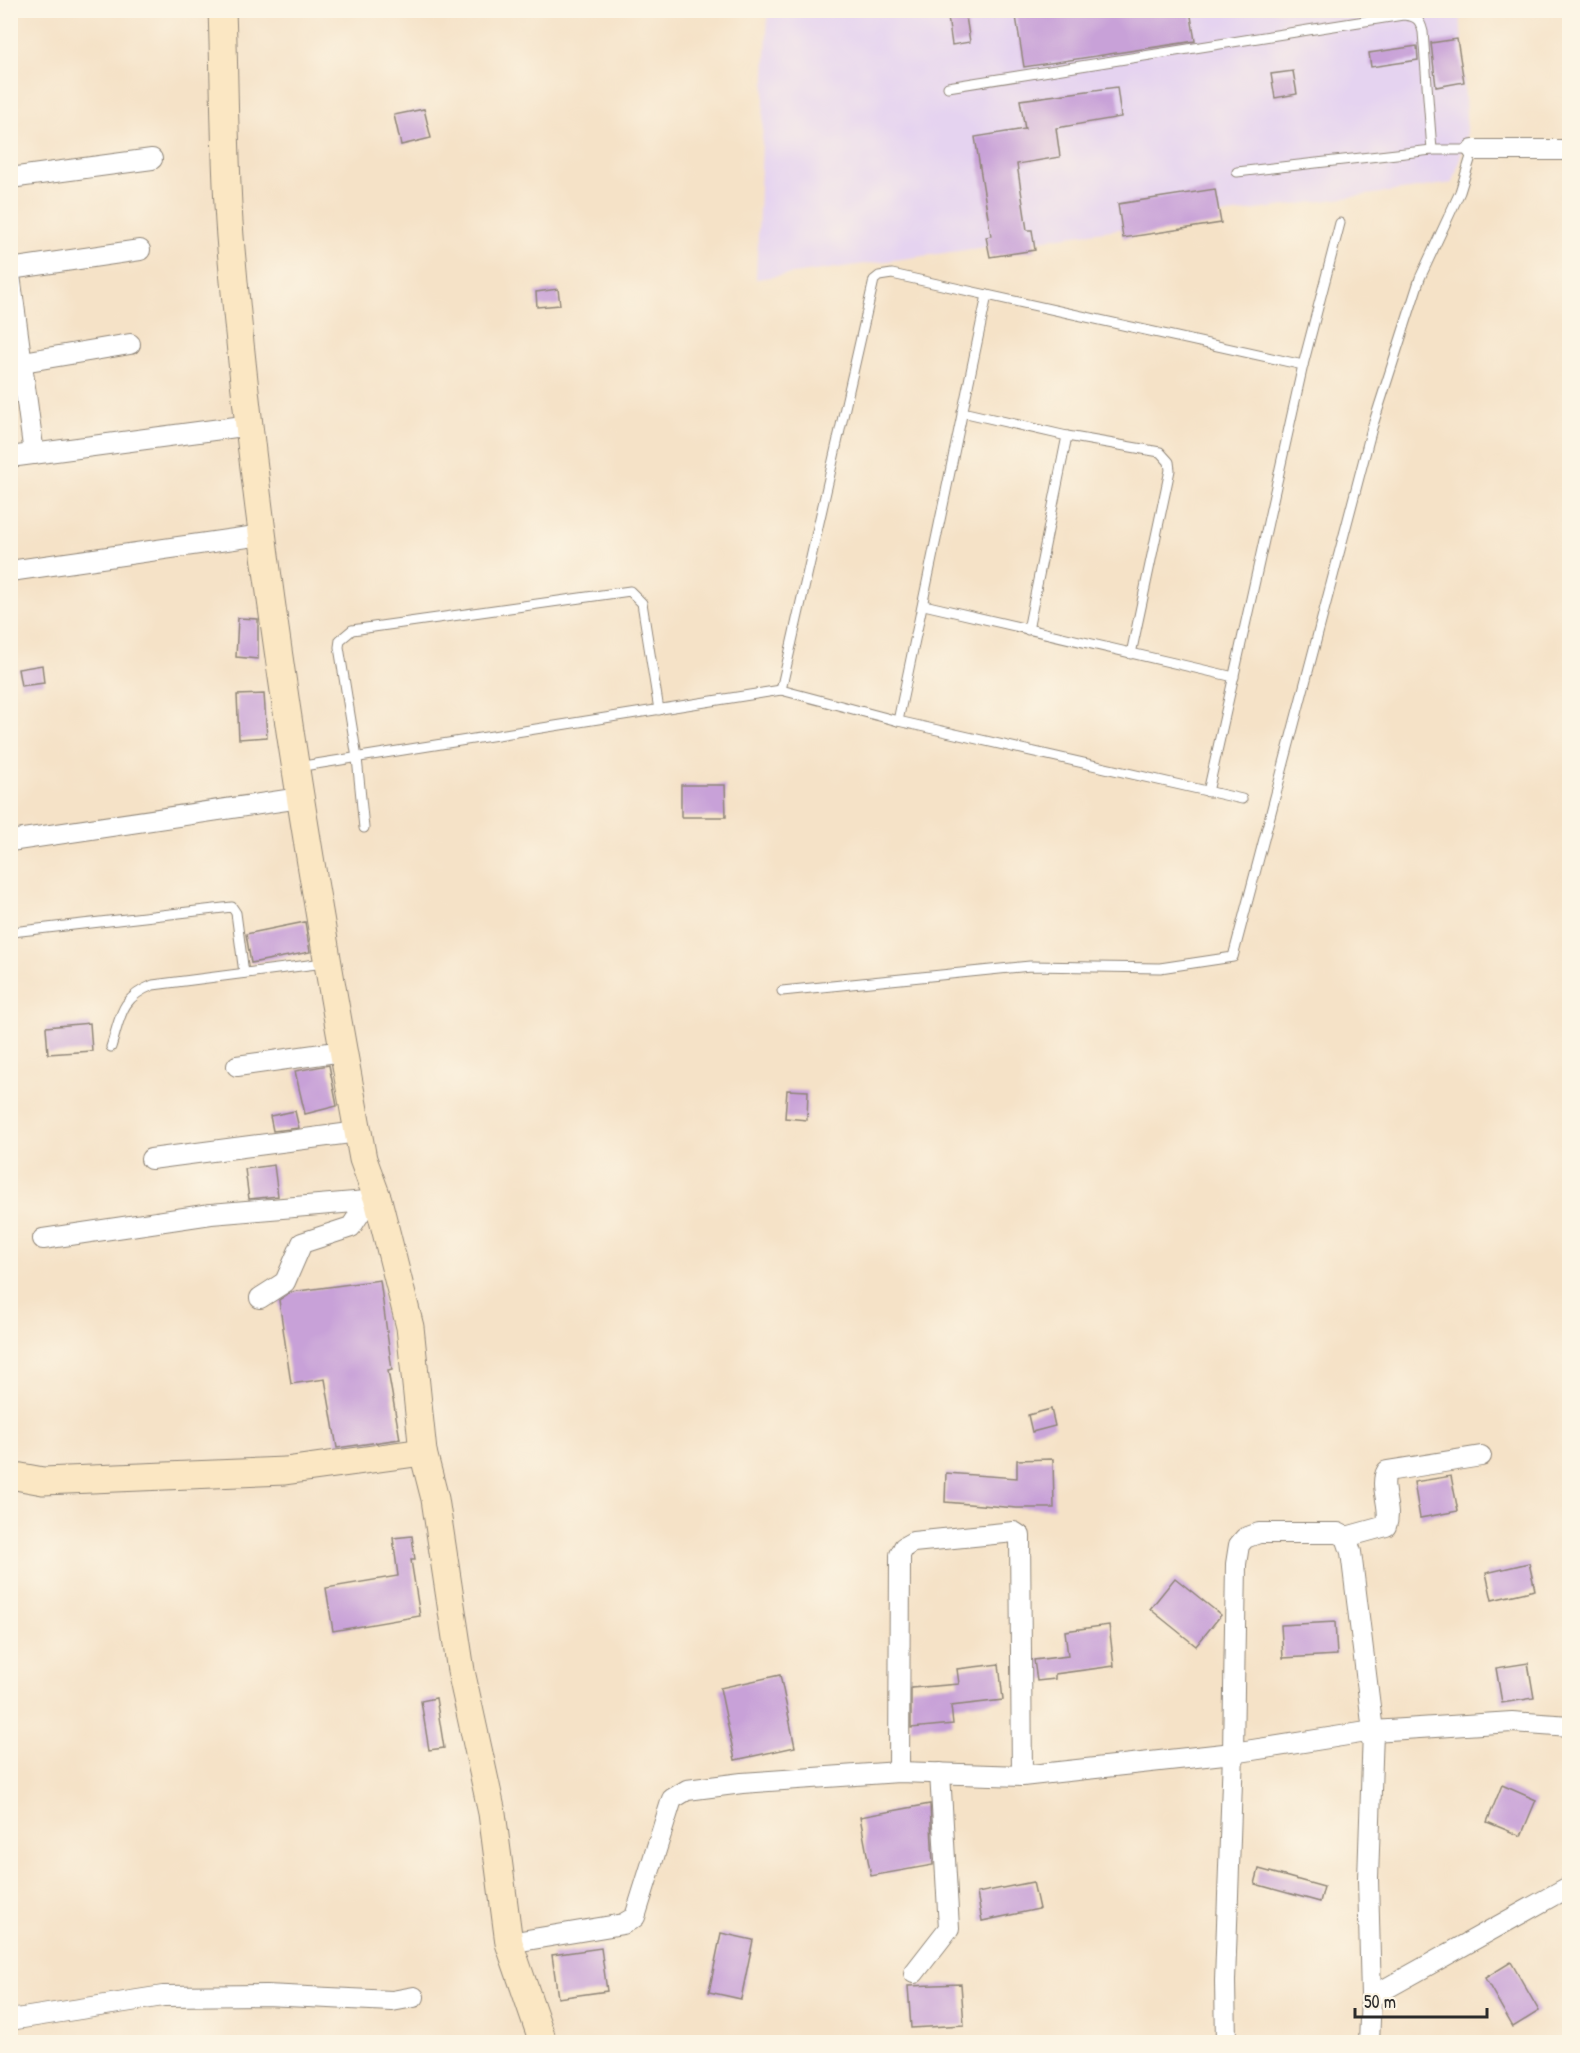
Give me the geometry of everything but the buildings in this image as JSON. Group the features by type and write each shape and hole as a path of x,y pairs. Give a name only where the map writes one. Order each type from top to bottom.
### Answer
{"street":[{"path":"222,10 231,247 263,535 295,767 363,1159 410,1327 423,1452 435,1499 461,1671 492,1813 509,1943 543,2043"},
{"path":"1473,150 1569,150"},
{"path":"10,178 152,159"},
{"path":"10,269 140,250"},
{"path":"10,275 16,363 34,454"},
{"path":"16,363 130,344"},
{"path":"10,457 251,425"},
{"path":"10,571 263,535"},
{"path":"10,841 300,798"},
{"path":"237,1066 343,1051"},
{"path":"151,1159 358,1132"},
{"path":"43,1239 211,1214 373,1200"},
{"path":"260,1298 285,1282 302,1243 351,1227 373,1200"},
{"path":"10,1475 43,1481 285,1471 423,1452"},
{"path":"1226,2043 1225,1981 1233,1753 1236,1564 1239,1545 1251,1534 1329,1533 1346,1537 1386,1526 1389,1519 1384,1479 1387,1471 1481,1456"},
{"path":"898,1772 900,1555 904,1547 913,1542 1014,1532 1020,1536 1022,1776"},
{"path":"1346,1537 1353,1566 1373,1731 1368,1879 1371,1997 1369,2043"},
{"path":"509,1943 623,1924 635,1917 672,1799 687,1790 742,1783 898,1772 1022,1776 1233,1753 1373,1731 1512,1722 1569,1726"},
{"path":"914,1973 950,1928 940,1773"},
{"path":"1371,1997 1569,1886"},
{"path":"10,2020 163,1995 267,1995 392,2001 414,1997"}],"lane":[{"path":"948,87 1403,15 1414,16 1420,21 1423,32 1432,150"},
{"path":"782,991 1030,966 1160,968 1233,957 1372,428 1420,278 1460,192 1473,150 1432,150 1237,172"},
{"path":"1208,792 1303,365 1340,223"},
{"path":"782,690 874,279 892,274 1303,365"},
{"path":"898,721 987,296"},
{"path":"962,412 1067,436 1160,452 1169,462 1170,470 1131,654"},
{"path":"1028,630 1067,436"},
{"path":"364,828 357,758 339,647 340,640 352,630 630,591 642,603 659,710"},
{"path":"924,605 1234,677"},
{"path":"295,767 782,690 898,721 1242,799"},
{"path":"12,932 232,907 236,913 244,973"},
{"path":"111,1047 126,1003 135,992 153,985 327,962"}],"shaded area":[{"path":"768,11 1460,11 1467,133 1453,183 756,279"}]}
